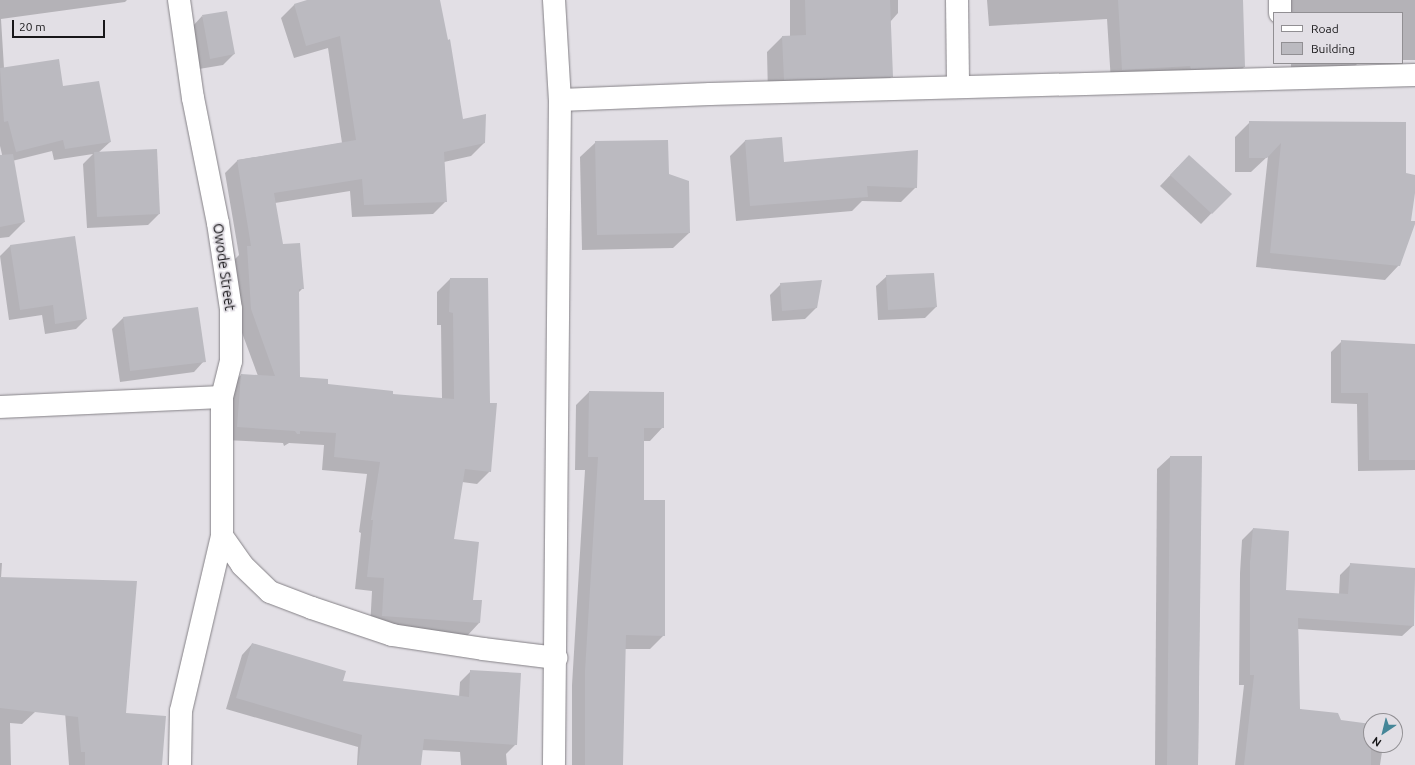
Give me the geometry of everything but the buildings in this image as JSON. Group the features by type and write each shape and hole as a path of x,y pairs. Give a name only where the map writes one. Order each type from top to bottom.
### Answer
{"street":[{"name":"Owode Street","path":"179,0 192,98 218,223 231,309 231,361 222,397 222,536 181,711 180,765"},
{"path":"554,0 560,100 554,765"},
{"path":"957,0 958,87"},
{"path":"1280,0 1280,12"},
{"path":"560,100 958,87 1284,70 1415,75"},
{"path":"0,407 222,397"},
{"path":"222,536 242,566 270,592 312,608 392,635 483,649 556,658"}]}
